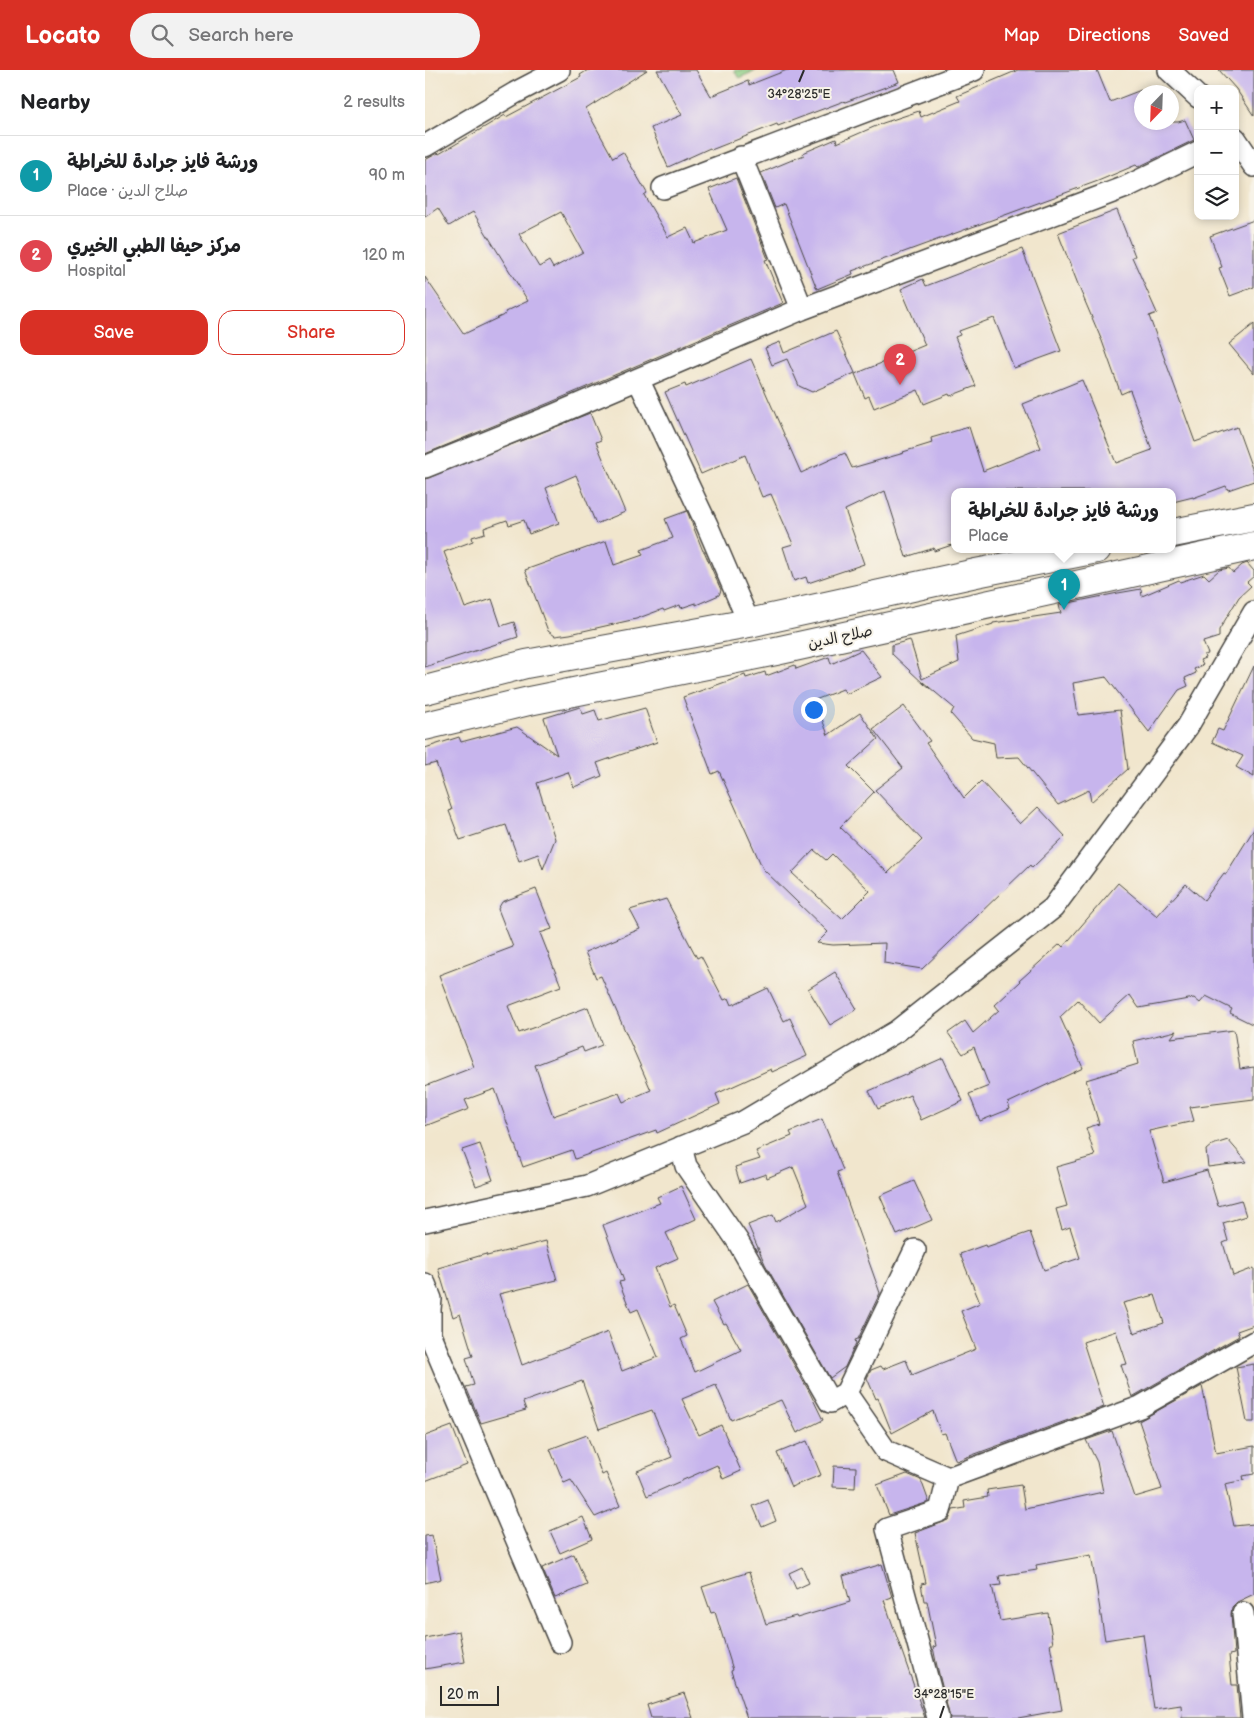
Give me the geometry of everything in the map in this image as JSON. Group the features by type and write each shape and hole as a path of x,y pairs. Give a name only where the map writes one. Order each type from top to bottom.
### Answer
{"highway":[{"path":"1176,533 1254,517"},
{"name":"صلاح الدين","path":"425,726 529,700 776,651 1254,546"},
{"path":"425,690 526,664 759,621 976,573 1077,553"},
{"path":"759,621 776,651"}],"street":[{"path":"425,146 515,93 559,70"},
{"path":"663,188 974,70"},
{"path":"1169,70 1194,93"},
{"path":"1186,70 1196,85"},
{"path":"1239,144 1254,166"},
{"path":"425,467 802,309 1127,187 1194,154"},
{"path":"741,158 802,309"},
{"path":"638,379 707,525 759,621"},
{"path":"425,1221 587,1186 743,1122 897,1031 1053,908 1188,726 1254,612"},
{"path":"681,1147 686,1166 737,1240 830,1402 847,1393 915,1250"},
{"path":"425,1284 431,1299 430,1335 560,1642"},
{"path":"847,1393 886,1451 949,1478 1140,1407 1254,1342"},
{"path":"938,1718 887,1529 940,1511 949,1478"},
{"path":"1243,1613 1253,1718"}],"green space":[{"path":"734,70 757,70 739,78"}],"building":[{"path":"588,70 647,70 586,109 613,158 623,152 647,193 644,195 668,237 687,228 694,243 727,230 709,189 736,178 768,259 765,260 783,303 425,454 425,277 464,334 528,301 473,212 449,226 438,208 425,217 425,160 439,154 505,115 506,117 581,77 580,75","holes":["561,212 583,252 553,268 549,261 539,267 519,234"]},
{"path":"657,70 696,70 711,96 748,81 749,85 787,70 894,70 899,82 778,126 777,124 711,150 710,148 668,167 651,128 682,115"},
{"path":"1018,70 1097,70 1110,102 1134,93 1134,130 1179,130 1179,122 1185,120 1194,140 1138,167 1136,165 1098,181 852,271 853,274 817,289 784,204 775,208 761,173 836,139 837,143 883,123 919,111 921,117 960,101 957,96"},
{"path":"1219,70 1254,70 1254,116 1239,94 1239,85 1232,85"},
{"path":"1117,210 1135,256 1132,257 1157,313 1149,316 1195,442 1237,427 1254,474 1254,481 1228,490 1226,486 1193,498 1176,501 1176,488 951,488 951,545 934,551 934,548 906,557 885,491 845,510 864,564 808,583 806,577 794,581 783,547 793,544 771,494 762,497 745,455 701,474 665,392 685,384 686,387 751,359 801,473 845,453 852,468 904,453 932,443 931,438 969,427 983,471 1041,448 1023,404 1082,380 1116,463 1152,450 1130,390 1121,394 1102,341 1058,233"},
{"path":"1254,220 1254,287 1230,296 1219,268 1222,267 1210,236"},
{"path":"1022,249 1061,351 1014,368 994,318 959,331 960,335 955,337 976,386 924,404 918,390 874,408 869,396 865,398 855,374 925,345 901,289 923,279 926,286"},
{"path":"1254,324 1254,374 1229,344"},
{"path":"836,331 855,373 812,392 799,386 787,359 772,365 765,348 780,342 784,353"},
{"path":"590,413 601,440 596,442 625,512 596,524 576,475 546,488 559,523 529,534 524,520 509,525 507,520 484,528 485,533 472,537 473,541 444,552 465,608 492,599 501,626 514,622 518,637 425,667 425,479"},
{"path":"687,511 721,590 719,595 696,605 696,603 681,608 680,605 636,619 570,634 555,636 548,631 525,570 606,541 614,565 643,555 641,550 673,538 665,519"},
{"path":"1247,563 1254,571 1254,576 1247,582 1251,586 1239,597 1219,630 1219,637 1203,642 1208,654 1204,655 1205,658 1200,660 1203,665 1194,669 1196,673 1185,678 1188,686 1179,690 1149,732 1106,677 1073,683 1078,715 1120,710 1128,769 1091,802 1089,790 1058,805 1019,757 996,758 994,743 972,738 951,714 954,708 923,682 925,685 892,654 892,645 910,640 922,679 959,662 956,636 993,623 1061,613 1059,605 1141,589 1142,596 1179,580 1180,582 1204,574 1209,579 1219,570 1229,568 1233,573"},
{"path":"861,650 882,677 846,694 843,689 815,700 828,735 860,713 878,739 848,766 874,792 840,827 888,873 922,840 875,790 903,768 873,729 904,706 930,741 926,743 964,798 981,781 1020,824 1038,807 1065,836 1032,868 1030,865 922,969 884,963 885,943 833,945 817,943 828,932 763,869 719,771 712,774 683,697 745,675 746,678 765,672 766,676 795,665 796,669 829,657 831,664","holes":["814,850 826,860 832,854 870,891 842,919 792,873"]},
{"path":"1254,666 1254,777 1236,767 1243,756 1212,742 1218,729 1223,731"},
{"path":"580,707 583,714 595,710 599,721 645,708 657,742 597,763 602,776 574,787 568,772 537,783 555,839 543,869 538,854 519,861 506,825 460,840 449,811 452,810 436,763 425,766 425,748 459,737 461,742 517,727 557,755 544,718"},
{"path":"1254,829 1254,1025 1230,1013 1232,1009 1206,996 1200,1003 1194,998 1139,1008 1130,995 1099,1023 1078,1000 1060,1017 1083,1068 1008,1103 1010,1109 980,1121 969,1094 989,1086 974,1047 963,1054 948,1033 965,1021 973,1033 999,1010 995,1005 1019,981 1060,944 1063,947 1118,883 1157,916 1186,884 1204,900 1224,873 1226,874"},
{"path":"536,889 552,929 540,933 561,986 508,1006 519,1033 588,1007 602,1045 584,1052 582,1047 535,1065 553,1116 619,1093 623,1102 651,1090 601,976 596,978 585,952 640,929 630,910 666,899 697,958 701,956 724,1000 729,998 732,1005 768,988 784,1021 790,1018 807,1056 772,1072 771,1069 716,1094 720,1104 657,1133 656,1130 575,1159 572,1150 523,1167 495,1089 465,1100 469,1109 425,1126 425,1086 474,1067 439,975 513,947 498,909 502,902"},
{"path":"835,972 857,1009 830,1025 808,989"},
{"path":"1234,1030 1240,1069 1254,1067 1254,1099 1190,1107 1194,1121 1149,1131 1164,1182 1207,1170 1218,1206 1241,1200 1246,1216 1223,1223 1228,1241 1223,1243 1233,1276 1254,1268 1254,1325 1237,1331 1239,1336 1132,1397 1121,1365 1127,1364 1116,1331 1083,1342 1104,1407 956,1461 945,1433 941,1434 933,1411 892,1433 878,1398 876,1399 867,1378 871,1370 881,1366 883,1369 906,1360 912,1375 976,1349 961,1311 980,1303 960,1254 1030,1232 1044,1270 1080,1258 1070,1227 1062,1230 1056,1209 1067,1206 1056,1167 1095,1156 1086,1128 1099,1124 1086,1080 1138,1064 1133,1041 1176,1031 1171,1038","holes":["1155,1295 1164,1323 1134,1333 1123,1303"]},
{"path":"943,1058 963,1101 921,1120 910,1095 878,1109 869,1091"},
{"path":"822,1119 843,1170 837,1172 880,1293 858,1339 855,1340 856,1343 845,1367 830,1378 765,1264 748,1225 773,1215 776,1222 808,1204 793,1167 767,1178 766,1174 740,1183 735,1167 760,1159 756,1151 792,1136 790,1132"},
{"path":"1228,1140 1247,1162 1208,1167 1206,1150 1212,1145"},
{"path":"480,1144 493,1180 476,1186 462,1150"},
{"path":"914,1181 932,1220 897,1235 880,1196"},
{"path":"681,1186 696,1219 666,1233 678,1258 655,1268 670,1307 674,1305 687,1336 681,1339 695,1372 741,1350 712,1302 748,1284 810,1393 823,1420 797,1433 781,1400 731,1420 716,1385 682,1399 699,1435 721,1425 741,1471 723,1479 717,1465 647,1496 637,1471 672,1457 652,1410 599,1429 582,1381 523,1402 526,1410 481,1423 466,1387 474,1385 466,1358 473,1356 460,1314 453,1317 438,1268 486,1254 487,1256 546,1241 557,1280 499,1294 522,1365 608,1332 622,1371 658,1357 638,1309 631,1312 619,1282 624,1281 603,1225 660,1203 657,1197"},
{"path":"1254,1364 1254,1422 1247,1422 1236,1367"},
{"path":"1202,1386 1216,1453 1254,1446 1254,1474 1243,1476 1244,1480 1225,1484 1234,1526 1254,1524 1254,1594 1237,1602 1232,1607 1231,1614 1234,1654 1229,1655 1232,1685 1237,1685 1240,1718 1182,1718 1181,1705 1154,1709 1143,1634 1105,1640 1091,1555 1036,1565 1037,1570 999,1576 1001,1585 992,1586 1000,1621 1048,1613 1053,1644 1050,1644 1062,1710 1018,1718 950,1718 933,1647 936,1646 927,1601 924,1601 921,1584 926,1583 915,1533 949,1520 953,1510 965,1508 964,1501 988,1497 987,1490 1021,1485 1025,1509 1103,1492 1097,1462 1086,1440 1112,1431 1135,1497 1162,1489 1139,1421"},
{"path":"452,1426 467,1465 425,1481 425,1436"},
{"path":"587,1435 602,1475 606,1473 620,1506 595,1517 571,1480 564,1483 550,1449"},
{"path":"807,1441 821,1475 791,1487 777,1453"},
{"path":"834,1466 856,1467 855,1488 833,1487"},
{"path":"907,1474 921,1480 929,1502 889,1515 877,1485"},
{"path":"768,1500 776,1521 762,1527 753,1506"},
{"path":"583,1517 592,1539 560,1553 550,1531"},
{"path":"432,1535 441,1579 425,1583 425,1536"},
{"path":"574,1554 587,1585 555,1598 542,1568"},
{"path":"882,1564 892,1597 884,1600 925,1718 747,1718 731,1671 733,1670 715,1612 711,1613 702,1587 749,1572 766,1624 796,1616 797,1618 850,1602 843,1576"},
{"path":"802,1567 809,1583 796,1589 789,1573"},
{"path":"459,1631 465,1662 425,1669 425,1638"},
{"path":"684,1693 693,1718 651,1718 647,1705"}],"place":[{"name":"مركز حيفا الطبي الخيري","path":"900,385"},
{"name":"ورشة فايز جرادة للخراطة","path":"1064,610"}]}
